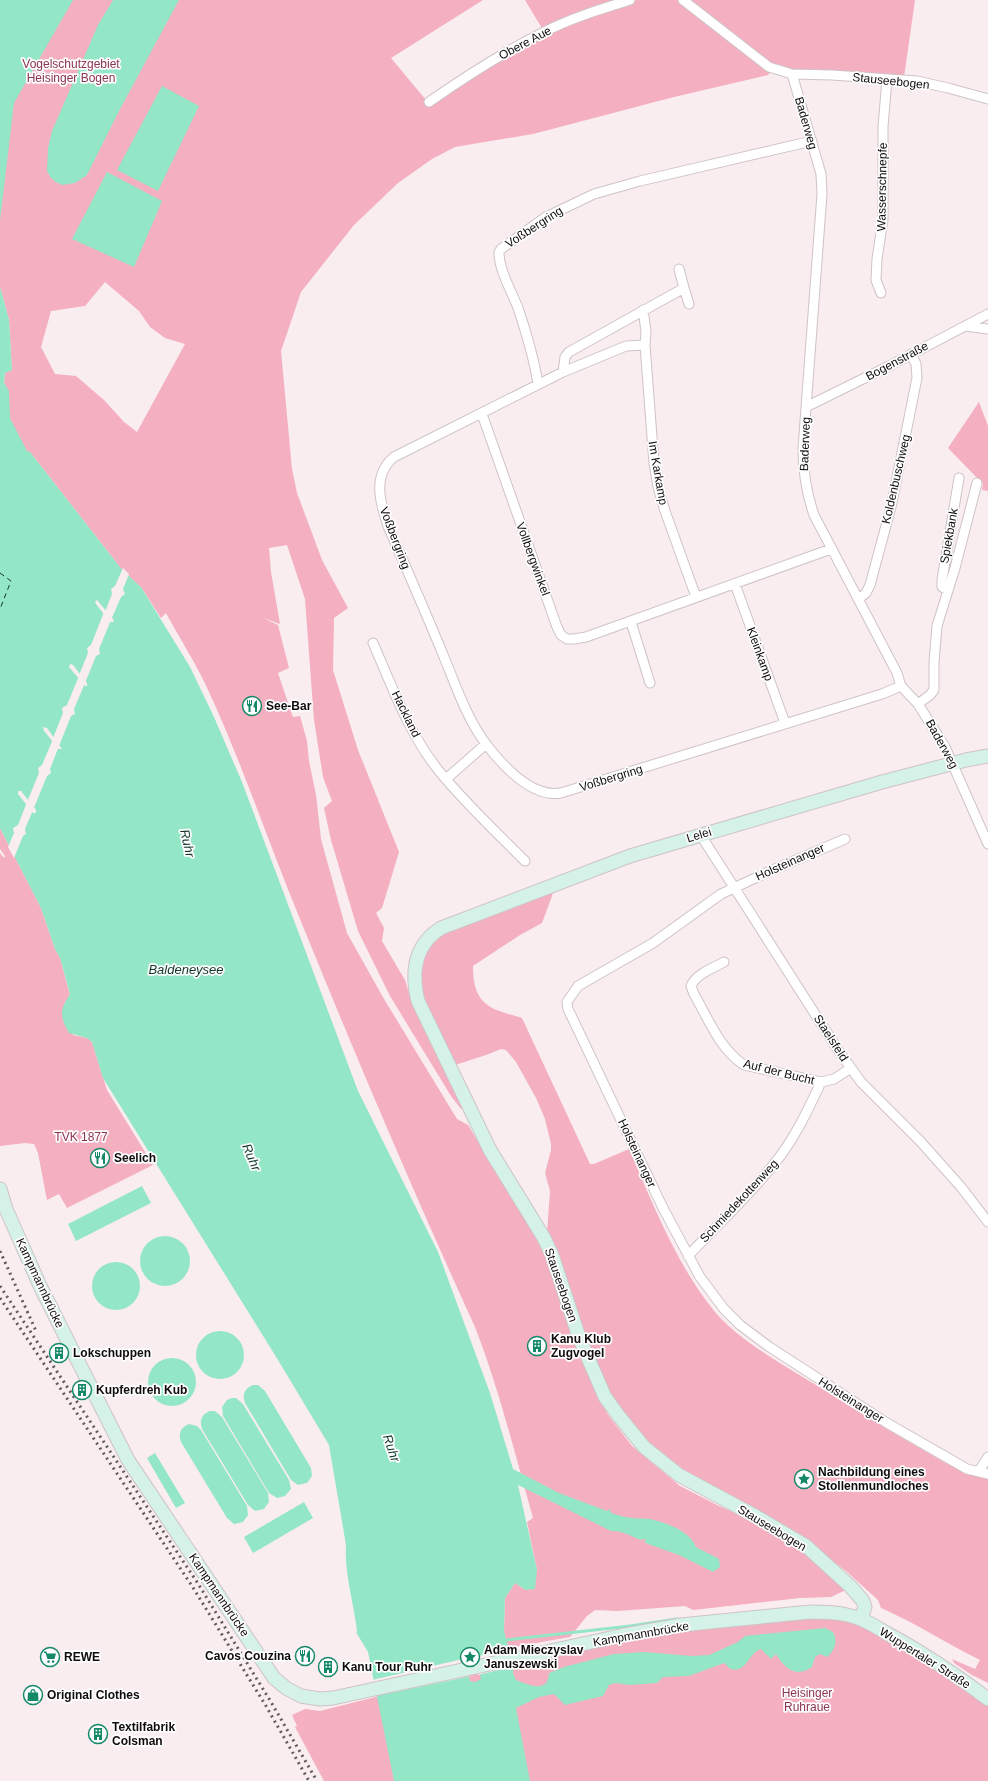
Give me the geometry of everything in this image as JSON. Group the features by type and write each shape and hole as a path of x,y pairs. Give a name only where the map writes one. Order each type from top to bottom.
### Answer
{"street":[{"name":"Obere Aue","path":"429,102 500,56 544,32 566,22 630,0"},
{"path":"683,0 769,67 792,74"},
{"name":"Stauseebogen","path":"792,74 832,75 917,81 988,99"},
{"name":"Baderweg","path":"792,74 821,174 822,194 806,407 803,469 807,494 814,515 897,673 901,686 918,704 936,731 953,763 988,844"},
{"name":"Wasserschnepfe","path":"881,293 876,280 877,260 883,220 883,126 887,80"},
{"name":"Voßbergring","path":"812,141 640,181 594,194 546,217 501,249 499,252 500,262 519,312 533,359 538,384 482,414 394,457 384,466 380,479 383,510 388,526 465,706 486,744 523,781 539,791 553,794 583,787 882,694 901,686"},
{"path":"679,269 689,304"},
{"path":"563,372 565,357 569,352 684,288"},
{"name":"Im Karkamp","path":"643,310 646,331 644,345 654,463 658,487 665,512 696,597"},
{"name":"Bogenstraße","path":"806,407 988,314"},
{"path":"965,326 988,329"},
{"path":"538,384 626,346 644,345"},
{"name":"Koldenbuschweg","path":"858,599 866,593 870,585 891,507 916,378 916,364 911,354"},
{"name":"Vollbergwinkel","path":"482,414 557,627 562,635 567,639 574,639 631,622 831,549"},
{"name":"Spiekbank","path":"948,590 942,587 942,580 958,478"},
{"name":"Spiekbank","path":"918,704 934,690 934,662 937,632 977,483"},
{"name":"Kleinkamp","path":"735,584 785,723"},
{"path":"631,622 650,683"},
{"name":"Hackland","path":"373,643 412,729 431,759 446,779 525,861"},
{"path":"446,779 486,744"},
{"name":"Lelei","path":"422,945 427,938 441,928 468,916 630,856 700,834 953,763 988,756"},
{"name":"Staelsfeld","path":"700,834 861,1082 920,1141 988,1222"},
{"name":"Holsteinanger","path":"845,838 721,894 653,943 578,986 567,1002 571,1017 663,1208 700,1277 724,1309 740,1326 768,1346 887,1423 967,1469 984,1472"},
{"name":"Stauseebogen","path":"422,945 416,958 414,978 418,1001 490,1150 544,1238 552,1255 579,1337 605,1397 633,1435 644,1447 666,1466 687,1480 806,1546 851,1587 862,1601 865,1607 861,1619"},
{"name":"Auf der Bucht","path":"724,962 699,976 691,986 720,1043 736,1060 744,1065 821,1082 834,1079 851,1068"},
{"name":"Schmiedekottenweg","path":"688,1256 741,1202 775,1163 789,1144 821,1082"},
{"name":"Kampmannbrücke","path":"0,1189 6,1209 45,1298 128,1460 274,1678 296,1694 320,1699 333,1698 624,1635 681,1625 810,1612 827,1612 861,1619"},
{"path":"984,1472 988,1457"},
{"name":"Wuppertaler Straße","path":"861,1619 910,1645 934,1660 988,1699"}],"green space":[{"name":"Vogelschutzgebiet Heisinger Bogen","path":"0,0 483,0 391,58 426,100 507,53 590,15 635,0 680,0 771,71 768,75 674,97 533,134 455,147 432,159 398,183 354,225 301,292 281,351 292,469 297,493 322,560 348,608 334,618 333,670 358,750 399,852 382,908 376,913 384,928 382,941 405,980 413,1006 463,1108 461,1109 451,1096 390,996 358,931 331,840 324,808 332,801 323,777 314,720 305,599 287,545 269,548 271,572 280,624 263,618 278,625 289,668 278,673 293,717 300,716 307,741 309,761 316,795 321,839 347,933 384,999 457,1119 468,1125 547,1257 594,1389 608,1415 632,1446 680,1486 719,1506 754,1521 798,1547 846,1590 831,1597 800,1598 693,1610 685,1606 618,1611 595,1610 587,1616 570,1637 508,1648 504,1631 505,1598 515,1583 526,1590 537,1570 527,1522 533,1518 484,1350 365,1076 290,895 234,749 199,672 166,613 161,618 141,587 123,571 30,452 27,452 9,418 9,392 4,383 5,373 12,370 9,320 0,287","holes":["105,282 139,311 150,327 165,338 185,344 137,432 124,422 104,400 76,376 55,374 41,347 51,311 85,306"]},
{"path":"525,0 626,0 543,30"},
{"path":"685,0 915,0 904,77 795,72 773,67"},
{"path":"979,402 988,426 988,491 982,490 983,484 948,448"},
{"name":"TVK 1877","path":"0,828 41,908 55,949 60,958 70,995 64,1004 73,1035 87,1038 92,1042 107,1090 153,1165 67,1208 59,1194 47,1200 38,1153 34,1144 25,1143 0,1146 0,853 4,858 5,856 0,849"},
{"path":"554,886 542,923 520,935 473,966 474,983 478,993 484,1002 492,1008 522,1018 590,1164 594,1164 629,1149 677,1255 701,1294 725,1323 751,1344 882,1426 952,1466 970,1474 988,1479 988,1683 972,1675 954,1663 952,1659 975,1669 980,1660 907,1620 881,1608 878,1600 847,1572 811,1544 688,1475 663,1457 643,1438 625,1417 607,1389 588,1345 558,1253 547,1233 550,1191 545,1173 551,1150 551,1144 545,1119 536,1098 516,1062 506,1050 501,1049 455,1065 432,1017 420,978 421,962 425,953 442,934"},
{"name":"Heisinger Ruhraue","path":"826,1617 859,1620 988,1703 988,1781 324,1781 295,1727 297,1726 292,1715 305,1709 320,1711 514,1662 683,1629"}],"water":[{"path":"0,0 73,0 14,103 0,220"},
{"path":"113,0 179,0 119,111 87,175 75,183 62,185 51,178 47,171 48,148 52,131 98,25"},
{"path":"162,86 199,106 158,191 117,170"},
{"path":"107,172 162,201 134,267 72,239"},
{"name":"Baldeneysee","path":"0,287 9,320 12,370 5,373 4,383 9,391 10,418 27,451 30,452 123,571 141,587 190,667 214,717 242,782 358,1091 438,1252 490,1393 513,1469 559,1493 607,1511 610,1509 611,1513 628,1518 650,1519 670,1525 688,1536 696,1547 719,1559 720,1567 713,1572 679,1555 648,1544 644,1542 646,1540 644,1539 641,1540 623,1532 611,1531 518,1485 537,1570 535,1589 526,1590 515,1583 505,1598 504,1631 513,1666 513,1673 516,1680 532,1686 542,1686 548,1680 549,1673 564,1667 614,1654 645,1652 691,1656 709,1655 738,1642 745,1636 825,1628 833,1632 835,1635 835,1645 830,1654 827,1657 820,1654 815,1657 812,1667 801,1672 796,1672 787,1668 776,1654 771,1659 761,1649 753,1654 744,1666 736,1670 730,1668 724,1663 689,1676 663,1677 657,1683 629,1685 616,1683 609,1685 603,1696 565,1705 554,1694 539,1697 516,1708 530,1781 394,1781 368,1652 356,1632 356,1621 346,1566 346,1545 329,1445 103,1078 92,1042 87,1038 69,1033 62,1018 62,1010 70,994 60,958 55,949 41,908 0,828","holes":["97,600 114,622 110,622 95,602","70,664 73,665 87,683 87,686 85,686 69,667","43,727 47,728 62,749 59,749 44,731","18,791 21,791 36,810 36,813 33,813 18,794","468,1651 475,1652 481,1679 475,1682 470,1681 464,1654"]},
{"path":"142,1186 151,1203 76,1241 68,1224"},
{"path":"165,1236 174,1238 185,1247 190,1261 188,1270 179,1281 165,1286 156,1284 145,1275 140,1261 142,1252 151,1241"},
{"path":"111,1262 121,1262 133,1269 140,1281 140,1291 133,1303 121,1310 111,1310 103,1306 96,1299 92,1291 92,1281 96,1273 103,1266"},
{"path":"215,1331 225,1331 237,1338 244,1350 244,1360 237,1372 225,1379 215,1379 207,1375 200,1368 196,1360 196,1350 200,1342 207,1335"},
{"path":"172,1358 181,1360 189,1365 194,1373 196,1382 194,1391 189,1399 181,1404 172,1406 163,1404 155,1399 150,1391 148,1382 150,1373 155,1365 163,1360"},
{"path":"253,1385 258,1385 265,1391 311,1468 312,1476 307,1483 298,1485 291,1480 245,1403 245,1392"},
{"path":"236,1398 243,1404 289,1480 291,1489 285,1496 277,1498 269,1493 223,1416 222,1407 227,1400"},
{"path":"210,1411 215,1411 222,1417 268,1493 269,1502 264,1509 255,1511 248,1505 202,1429 202,1418"},
{"path":"189,1424 197,1426 201,1430 247,1506 248,1515 243,1522 234,1524 227,1518 181,1442 181,1431"},
{"path":"155,1453 185,1503 176,1508 147,1458"},
{"path":"304,1502 313,1518 253,1553 244,1537"}],"pier":[{"path":"123,568 129,574 123,589 125,594 121,597 111,620 105,612 112,594 111,589 115,586"},
{"path":"104,612 111,620 99,649 100,654 96,656 85,683 79,675 88,653 87,648 91,645"},
{"path":"79,676 85,683 74,709 75,714 71,716 59,746 53,738 63,713 62,708 67,705"},
{"path":"53,739 59,746 50,769 51,773 47,776 33,810 27,802 39,773 38,768 42,765"},
{"path":"27,802 33,810 25,829 26,834 23,836 14,858 8,847 14,833 13,828 18,825"},
{"path":"511,1649 515,1666 478,1675 474,1657"},
{"path":"467,1658 471,1676 376,1696 372,1680"}],"waterway":[{"path":"506,1640 630,1626 677,1619"}],"ferry route":[{"path":"0,573 11,581 0,609"}],"railway":[{"path":"0,1251 36,1331"},
{"path":"0,1286 197,1582 271,1702 317,1781"},
{"path":"0,1298 192,1586 266,1706 309,1781"}],"place":[{"name":"See-Bar","path":"252,706"},
{"name":"Seelich","path":"100,1158"},
{"name":"Kanu Klub Zugvogel","path":"537,1346"},
{"name":"Lokschuppen","path":"59,1353"},
{"name":"Kupferdreh Kub","path":"82,1390"},
{"name":"Nachbildung eines Stollenmundloches","path":"804,1479"},
{"name":"Cavos Couzina","path":"305,1656"},
{"name":"REWE","path":"50,1657"},
{"name":"Adam Mieczyslav Januszewski","path":"470,1657"},
{"name":"Kanu Tour Ruhr","path":"328,1667"},
{"name":"Original Clothes","path":"33,1695"},
{"name":"Textilfabrik Colsman","path":"98,1734"}],"water label":[{"name":"Ruhr","path":"188,843"},
{"name":"Ruhr","path":"252,1157"},
{"name":"Ruhr","path":"392,1448"}]}
